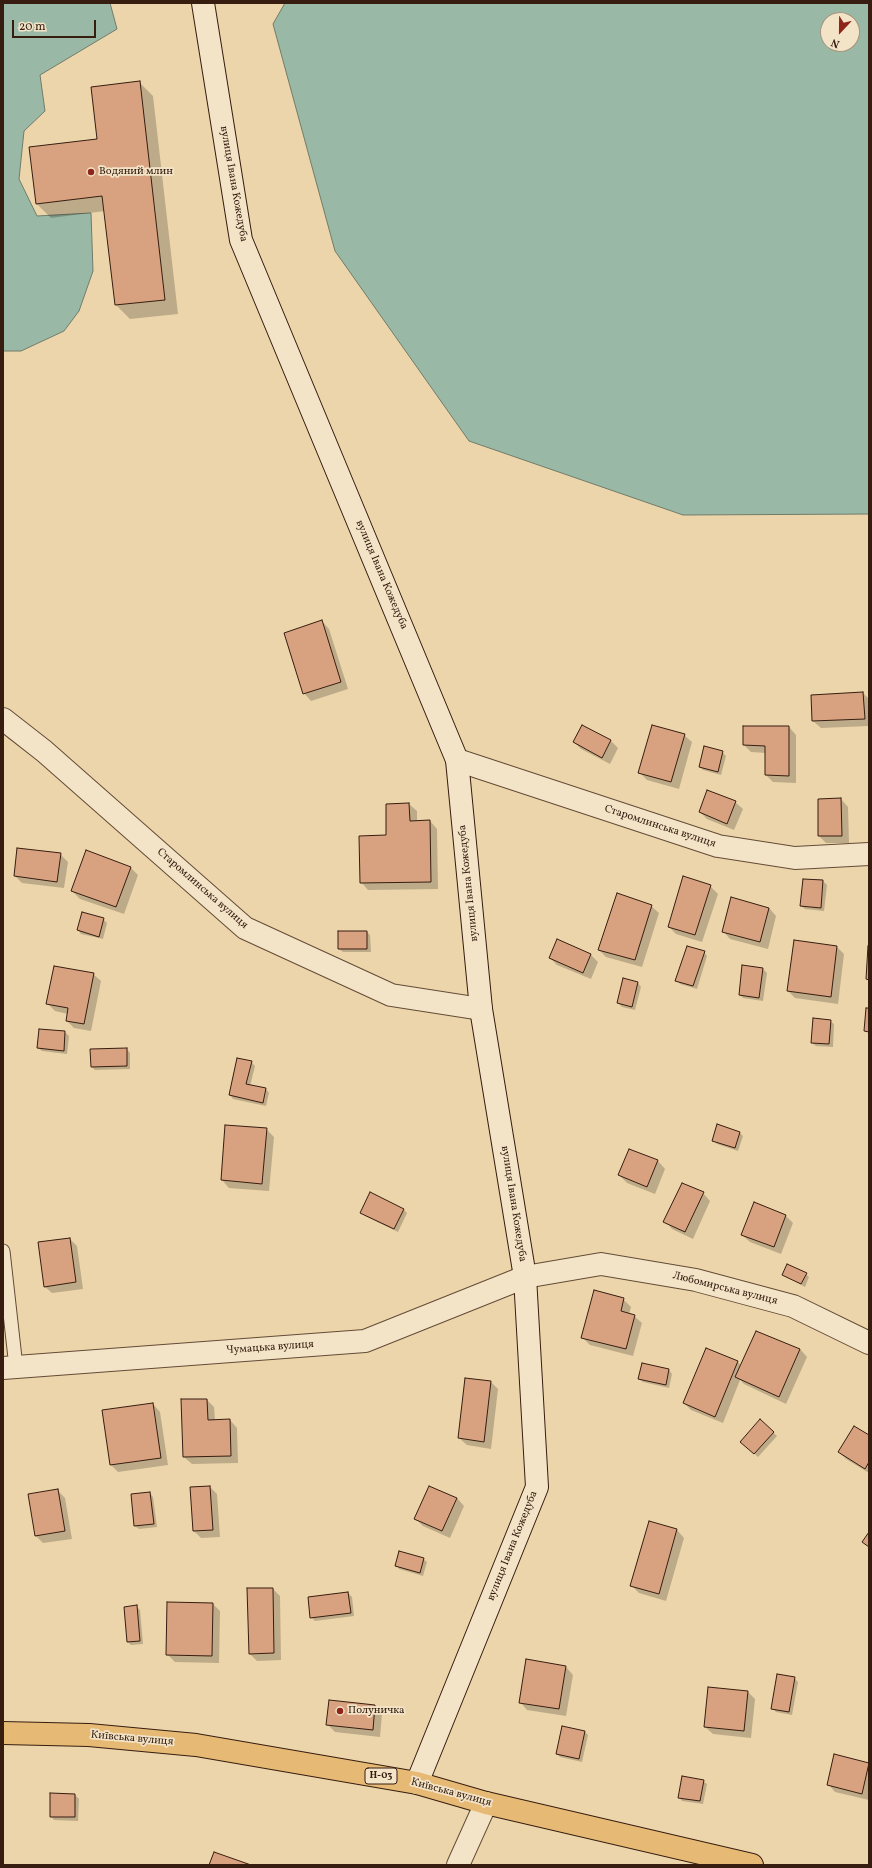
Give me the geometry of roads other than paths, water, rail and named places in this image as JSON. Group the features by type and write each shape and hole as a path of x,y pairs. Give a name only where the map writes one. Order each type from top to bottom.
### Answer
{"main road":[{"name":"Київська вулиця","path":"3,1733 89,1735 196,1744 417,1782 486,1803 752,1865"}],"street":[{"name":"вулиця Івана Кожедуба","path":"203,3 241,240 457,760 481,1009 525,1277 537,1487 417,1782"},
{"name":"Старомлинська вулиця","path":"3,719 44,751 245,928 391,995 481,1009"},
{"name":"Старомлинська вулиця","path":"457,760 718,846 795,858 869,854"},
{"name":"Любомирська вулиця","path":"525,1277 601,1264 696,1280 793,1306 869,1342"},
{"name":"Чумацька вулиця","path":"9,1368 365,1341 525,1277"},
{"path":"458,1865 486,1803"}],"lane":[{"path":"3,1251 9,1368"}],"place":[{"name":"Водяний млин","path":"91,172"},
{"name":"Полуничка","path":"340,1711"}]}
